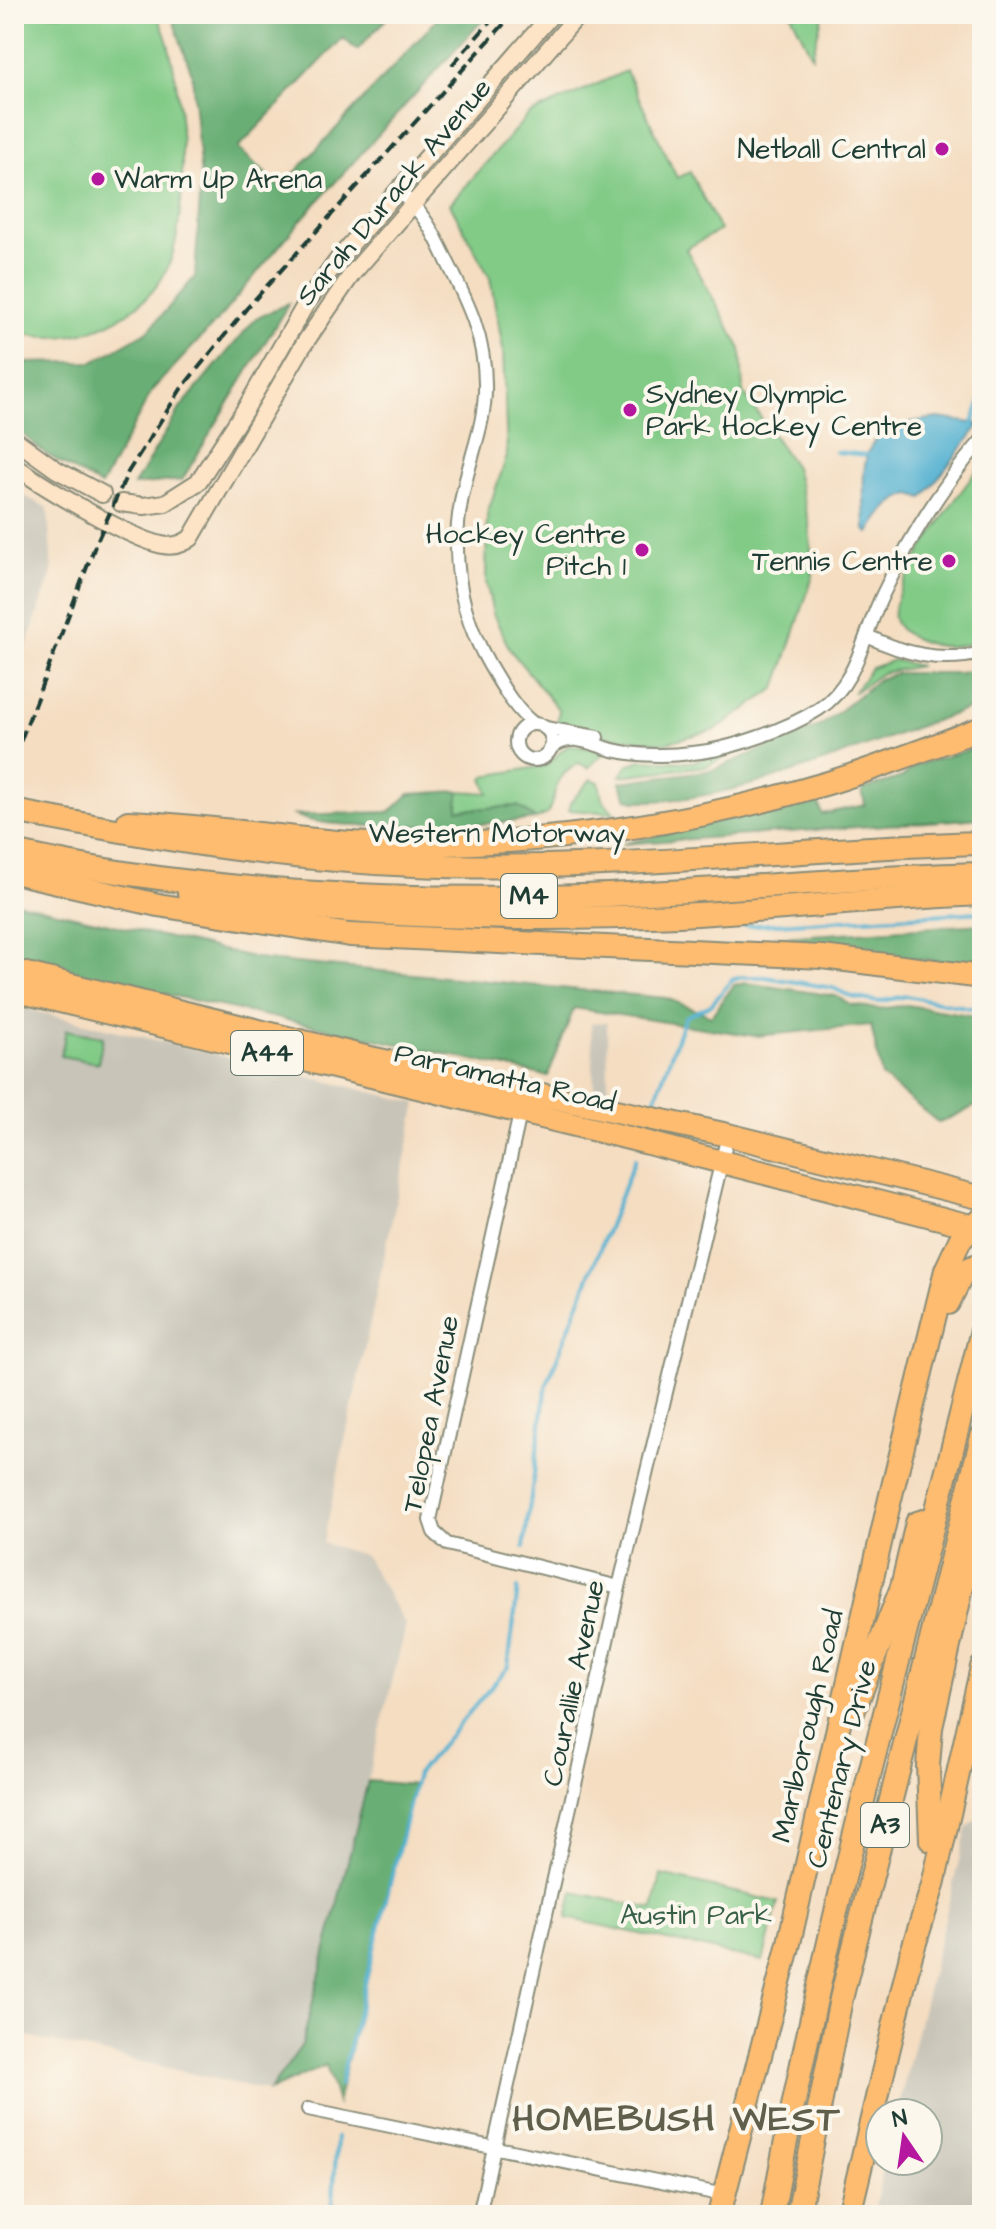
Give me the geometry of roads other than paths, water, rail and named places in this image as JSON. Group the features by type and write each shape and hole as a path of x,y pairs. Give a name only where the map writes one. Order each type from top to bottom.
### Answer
{"highway":[{"path":"51,818 178,824 291,838 416,845 549,838 652,825 726,810 828,783 982,728"},
{"name":"Western Motorway","path":"14,811 174,842 326,859 428,866 662,863 982,843"},
{"name":"M4","path":"14,852 175,878 360,893 460,897 582,896 982,874"},
{"path":"14,872 289,906 485,918 684,915 982,894"},
{"name":"M4","path":"14,872 158,905 350,935 822,957 982,977"},
{"name":"Parramatta Road","path":"14,971 361,1056 728,1135 982,1198"},
{"name":"Parramatta Road","path":"14,990 719,1161 942,1219 979,1225"},
{"name":"Marlborough Road","path":"942,1219 946,1226 946,1270"},
{"name":"Marlborough Road","path":"725,2208 946,1270 957,1245 979,1225"},
{"path":"922,1368 960,1276 972,1265 982,1263"},
{"name":"Centenary Drive","path":"772,2215 793,2101 982,1330"},
{"name":"Centenary Drive","path":"798,2215 841,1999 982,1437"},
{"path":"911,1955 914,1924 933,1834 928,1766 931,1728 982,1495"},
{"path":"837,1736 856,1708 902,1587 917,1523 934,1517"},
{"path":"849,2215 911,1955 933,1885 982,1667"}],"street":[{"name":"Sarah Durack Avenue","path":"121,503 139,506 172,500 198,482 246,408 307,302 396,190 552,14"},
{"name":"Sarah Durack Avenue","path":"14,465 62,496 151,541 174,546 191,538 214,505 304,344 352,274 579,14"},
{"path":"396,190 413,202 434,234 473,311 482,343 486,385 481,429 457,524 456,560 462,600 474,635 525,721 552,738 550,749"},
{"path":"612,750 590,734 534,726 515,743 522,757 538,760 561,741 574,740 612,750 675,755 707,751 810,714 840,690 856,664 884,593 925,518 982,440"},
{"path":"17,448 102,494"},
{"path":"867,636 927,657 959,658 982,653"},
{"name":"Telopea Avenue","path":"526,1091 430,1520 434,1532 447,1544 619,1587"},
{"name":"Courallie Avenue","path":"479,2215 619,1587 719,1161 728,1135"},
{"path":"308,2109 495,2145 725,2208"}],"water":[{"path":"938,418 980,424 923,498 911,494 897,500 869,533 865,530 864,483 869,450 877,438 890,429"}],"waterway":[{"path":"973,423 982,398"},
{"path":"836,452 867,455"},
{"path":"705,928 982,912"},
{"path":"654,1102 685,1017 711,1005 732,980 742,977 765,977 833,988 852,997 878,1002 906,996 982,1010"},
{"path":"524,1547 546,1387 635,1159"},
{"path":"340,2085 417,1774 508,1667 518,1588"},
{"path":"332,2215 337,2137"}],"railway":[{"path":"452,65 497,14"},
{"path":"14,758 95,546 128,472 181,389 247,308 513,14"}],"place":[{"name":"Netball Central","path":"942,149"},
{"name":"Warm Up Arena","path":"98,179"},
{"name":"Sydney Olympic Park Hockey Centre","path":"630,410"},
{"name":"Hockey Centre Pitch 1","path":"642,550"},
{"name":"Tennis Centre","path":"949,561"}],"district":[{"name":"HOMEBUSH WEST","path":"677,2119"}],"park label":[{"name":"Austin Park","path":"696,1915"}]}
